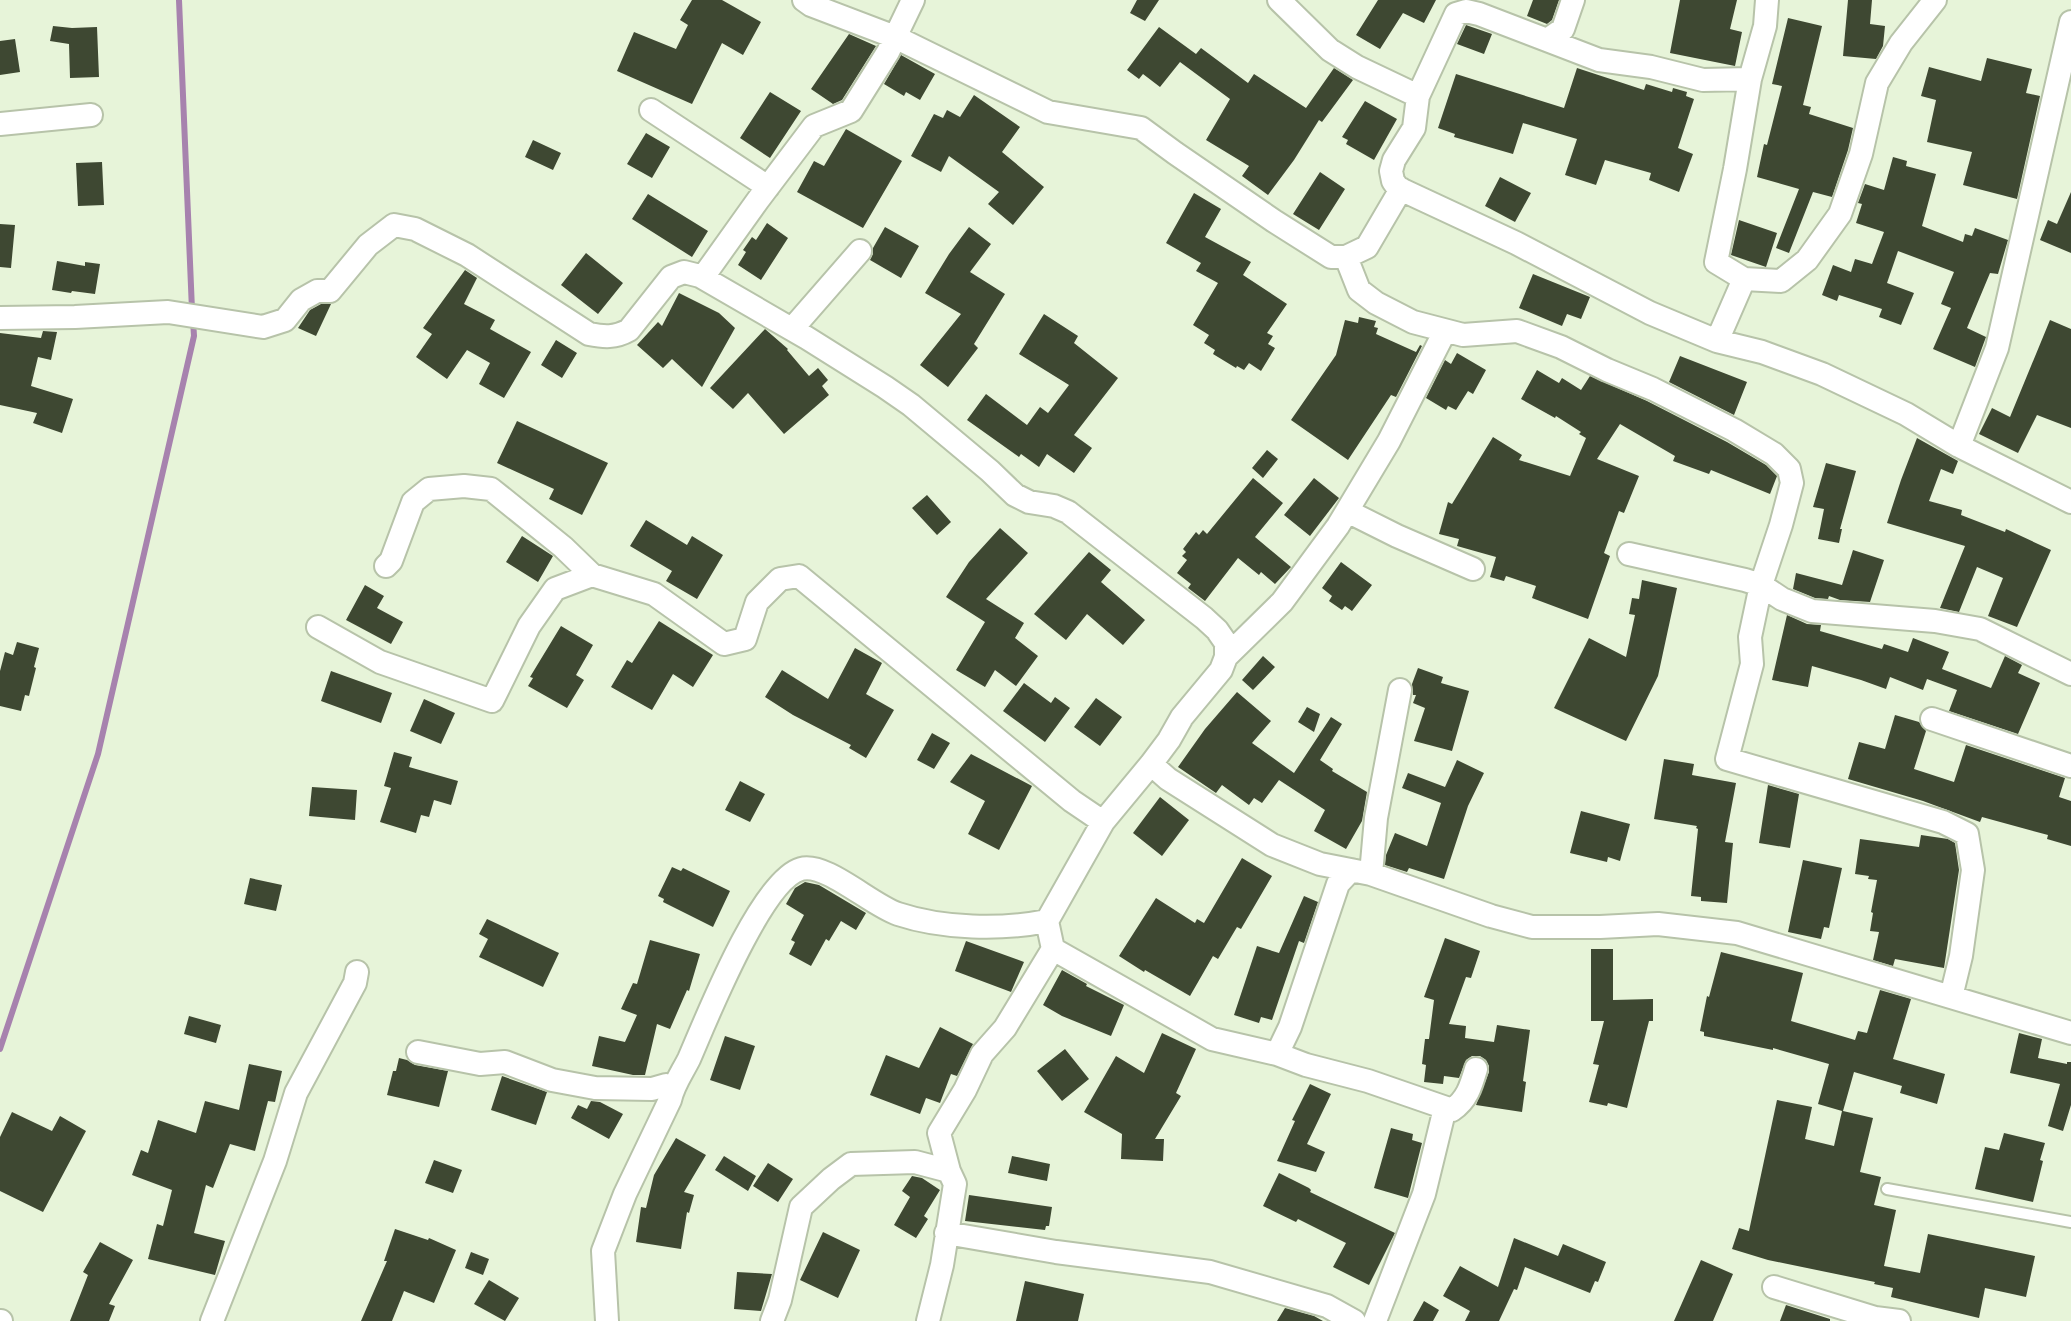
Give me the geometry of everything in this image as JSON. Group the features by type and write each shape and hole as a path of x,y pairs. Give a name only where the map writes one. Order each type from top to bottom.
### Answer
{"street":[{"path":"804,0 811,5 895,37 1048,112 1141,128 1174,153 1314,248 1331,257 1346,257 1367,247 1401,189"},
{"path":"703,277 814,126 851,111 888,52 913,0"},
{"path":"1279,0 1330,50 1357,67 1418,96"},
{"path":"1555,35 1573,0"},
{"path":"1767,0 1765,26 1750,79 1716,262 1744,279 1781,281 1807,260 1840,214 1861,154 1877,83 1901,43 1935,0"},
{"path":"1750,79 1703,80 1651,67 1599,60 1573,50 1555,35 1466,11 1456,14 1418,96 1414,128 1394,160 1391,171 1393,181 1401,189 1516,243 1650,313 1717,341 1761,352 1822,374 1906,414 1959,446 2071,502"},
{"path":"1959,446 1997,348 2071,22"},
{"path":"651,110 768,187"},
{"path":"0,124 91,115"},
{"path":"0,318 75,318 168,312 262,327 285,320 301,300 317,291 330,291 368,246 394,225 415,229 467,255 589,334 605,338 629,330 671,277 684,273 703,277 792,329 911,405 1015,495 1029,502 1054,506 1068,512 1217,630 1226,643 1226,657 1221,670 1182,717 1169,740 1151,764 1103,822 1047,921 1053,949 1005,1028 982,1054 965,1090 939,1133 949,1171 955,1184 942,1265 928,1321"},
{"path":"792,329 860,251"},
{"path":"1346,257 1359,290 1376,303 1413,322 1463,335 1517,331 1561,346 1724,425 1774,454 1789,469 1792,483 1761,585 1750,637 1752,664 1727,759 1943,822 1967,834 1973,870 1961,956 1951,997"},
{"path":"1717,341 1744,279"},
{"path":"1226,657 1282,602 1347,511 1389,441 1445,331"},
{"path":"386,566 391,561 413,502 429,489 464,486 491,489 592,575 654,594 724,644 745,639 758,602 780,579 800,576 1072,801 1103,822"},
{"path":"1347,511 1397,536 1473,569"},
{"path":"1629,554 1745,579 1761,585 1782,599 1812,611 1935,621 1980,629 2071,674"},
{"path":"318,627 380,662 492,701 529,626 555,589 592,575"},
{"path":"1277,1054 1290,1027 1338,884 1361,872 1376,819 1400,690"},
{"path":"1932,719 2071,766"},
{"path":"1151,764 1168,779 1272,845 1320,864 1361,872 1491,916 1532,927 1658,924 1737,933 2071,1033"},
{"path":"608,1321 603,1251 625,1194 670,1100 672,1090 687,1062 720,986 746,934 778,883 801,869 822,869 881,907 900,915 955,926 1019,927 1047,921"},
{"path":"1053,949 1212,1039 1277,1054 1306,1065 1368,1081 1452,1110 1461,1104 1470,1088 1476,1069"},
{"path":"212,1321 275,1161 296,1093 355,983 357,972"},
{"path":"418,1052 480,1064 505,1062 552,1080 595,1088 652,1089 666,1085 672,1090"},
{"path":"1375,1321 1424,1194 1445,1108"},
{"path":"772,1321 780,1300 801,1207 831,1179 851,1164 915,1162 949,1171"},
{"path":"946,1233 1056,1252 1210,1272 1327,1306 1354,1321"},
{"path":"1774,1287 1875,1318 1899,1321"}],"lane":[{"path":"1887,1189 2071,1222"}],"building":[{"path":"692,0 722,0 761,22 743,55 722,43 692,104 617,71 634,32 676,49 688,25 680,20"},
{"path":"1137,0 1159,0 1145,21 1130,13"},
{"path":"1378,0 1436,0 1424,23 1403,13 1380,49 1356,35"},
{"path":"1533,0 1559,0 1552,20 1547,24 1527,16"},
{"path":"1680,0 1737,0 1730,29 1742,32 1735,66 1670,53"},
{"path":"1848,0 1872,0 1870,24 1885,26 1883,46 1876,59 1843,56"},
{"path":"1788,18 1822,26 1803,105 1811,107 1809,114 1853,128 1832,197 1813,192 1789,253 1776,248 1799,189 1757,177 1764,144 1767,145 1782,86 1772,84"},
{"path":"1466,25 1492,34 1484,54 1457,44"},
{"path":"53,26 97,27 99,77 70,78 69,44 50,41"},
{"path":"1159,27 1196,54 1201,48 1248,83 1254,74 1306,108 1334,68 1353,80 1322,122 1319,120 1294,160 1268,195 1242,176 1249,166 1206,140 1230,99 1180,62 1160,87 1143,74 1139,79 1127,70"},
{"path":"849,34 876,46 842,100 833,104 811,89"},
{"path":"15,39 20,72 0,75 0,41"},
{"path":"901,55 935,74 920,100 906,92 904,96 884,84"},
{"path":"1987,58 2032,69 2026,93 2040,96 2017,199 1963,185 1972,152 1927,142 1936,100 1921,96 1929,67 1981,81"},
{"path":"1577,68 1644,90 1646,84 1672,92 1673,88 1687,92 1686,96 1694,99 1678,148 1693,154 1679,192 1649,180 1651,173 1605,160 1596,185 1565,175 1577,139 1523,123 1513,154 1454,137 1455,134 1438,128 1456,74 1564,108"},
{"path":"770,92 801,111 770,158 740,138"},
{"path":"974,95 1020,127 1002,152 1044,187 1013,225 988,204 999,192 949,156 941,172 911,156 934,114 943,118 947,110 960,117"},
{"path":"1365,101 1397,119 1374,160 1346,144 1348,140 1342,137"},
{"path":"846,129 902,161 863,228 797,192 814,161 824,166"},
{"path":"646,133 670,147 652,178 627,164"},
{"path":"533,140 561,153 553,170 525,157"},
{"path":"1893,157 1907,161 1906,166 1936,174 1922,226 1963,242 1965,234 1972,236 1975,228 2008,240 1998,274 1990,273 1967,328 1986,337 1975,367 1933,349 1951,308 1941,304 1954,272 1898,251 1887,283 1914,293 1901,325 1879,317 1882,309 1839,295 1837,301 1822,295 1833,265 1851,272 1855,259 1872,264 1884,232 1856,223 1862,204 1858,203 1865,184 1884,190"},
{"path":"102,162 104,205 78,206 76,163"},
{"path":"1320,172 1345,189 1319,230 1293,214"},
{"path":"1500,177 1531,193 1515,222 1485,206"},
{"path":"2071,192 2071,253 2040,240 2048,220 2057,224"},
{"path":"1194,193 1221,209 1205,237 1251,262 1243,275 1287,304 1267,333 1273,336 1268,344 1275,348 1261,371 1249,363 1244,370 1237,366 1236,368 1213,354 1215,350 1204,343 1209,335 1193,325 1218,283 1196,271 1201,263 1166,243"},
{"path":"648,194 708,231 692,257 632,219"},
{"path":"1739,220 1777,233 1766,267 1731,255"},
{"path":"767,223 788,238 761,280 738,265 746,252 743,250 752,237 756,240"},
{"path":"0,224 15,225 11,268 0,267"},
{"path":"885,227 919,246 901,278 870,260 873,248"},
{"path":"969,227 991,244 970,272 1005,294 974,344 978,348 948,387 920,365 961,314 925,293"},
{"path":"586,253 623,283 598,314 561,285"},
{"path":"57,261 85,266 85,262 100,264 95,294 52,290"},
{"path":"465,270 477,278 464,304 495,320 490,329 531,352 504,398 479,384 490,363 467,350 447,379 416,357 432,334 423,328"},
{"path":"1533,274 1590,297 1581,319 1567,314 1562,326 1519,308"},
{"path":"679,293 719,313 735,328 702,387 672,359 663,368 637,345 658,322 662,326"},
{"path":"321,304 331,304 316,336 298,328 310,310"},
{"path":"1044,314 1078,336 1074,343 1118,378 1074,435 1092,448 1074,473 1047,454 1039,467 1021,454 1019,457 967,420 986,394 1027,425 1040,407 1048,413 1069,385 1019,354"},
{"path":"1359,317 1376,321 1374,327 1378,328 1376,334 1416,352 1420,345 1422,346 1396,397 1391,395 1348,460 1291,420 1336,355 1345,320 1358,323"},
{"path":"2050,320 2071,329 2071,428 2037,415 2018,453 1979,434 1992,408 2010,417"},
{"path":"765,329 788,349 809,376 818,368 828,380 822,386 829,395 784,434 748,393 733,409 710,388"},
{"path":"43,331 57,332 51,360 38,357 31,386 73,399 62,433 33,423 37,413 0,405 0,333 41,338"},
{"path":"556,340 577,353 562,378 541,365"},
{"path":"1457,353 1486,370 1473,394 1468,391 1456,410 1448,406 1446,410 1426,398 1445,360 1451,364"},
{"path":"1680,356 1747,382 1734,415 1669,382"},
{"path":"1537,370 1559,383 1562,378 1581,390 1590,376 1647,401 1727,442 1766,465 1777,476 1770,494 1711,470 1709,474 1673,461 1675,456 1620,424 1597,459 1639,476 1624,513 1619,511 1604,553 1610,556 1588,619 1532,598 1536,586 1506,576 1504,581 1490,577 1496,557 1457,546 1459,539 1439,534 1448,502 1452,504 1493,437 1522,455 1519,460 1570,476 1586,438 1579,434 1581,432 1556,416 1555,418 1521,399"},
{"path":"517,421 608,463 582,515 549,499 554,489 497,463"},
{"path":"1917,438 1958,461 1953,474 1941,469 1929,501 1962,510 1961,515 2005,532 2006,529 2051,550 2017,627 1988,616 2003,578 1977,567 1959,612 1940,608 1965,546 1887,523"},
{"path":"1267,450 1278,459 1263,478 1252,468"},
{"path":"1826,463 1856,471 1840,529 1842,529 1839,543 1818,539 1824,509 1813,507"},
{"path":"1253,478 1283,503 1255,537 1291,567 1275,584 1261,572 1259,575 1238,558 1205,601 1188,588 1191,584 1177,573 1187,560 1182,556 1186,552 1183,549 1196,532 1199,535 1203,530 1207,534"},
{"path":"1314,478 1339,498 1310,536 1284,515"},
{"path":"927,495 951,522 937,535 912,508"},
{"path":"646,520 687,545 692,536 723,555 697,599 666,581 672,571 630,546"},
{"path":"1000,528 1028,553 986,599 1024,623 1015,638 1038,656 1016,686 995,670 985,687 956,670 985,622 946,597 969,562"},
{"path":"522,536 553,556 538,582 506,562"},
{"path":"1853,550 1884,560 1870,602 1840,600 1829,596 1828,599 1815,598 1793,589 1796,573 1842,585"},
{"path":"1089,552 1111,570 1101,582 1145,620 1123,645 1087,614 1066,640 1034,614"},
{"path":"1341,562 1372,585 1352,611 1345,606 1342,610 1329,601 1332,596 1322,588"},
{"path":"1642,580 1677,588 1658,676 1626,741 1554,708 1589,638 1626,657 1635,615 1629,614 1632,598 1639,599"},
{"path":"365,585 384,596 377,608 403,622 391,644 346,620"},
{"path":"1787,615 1807,624 1821,625 1820,631 1882,649 1884,644 1908,652 1913,638 1949,652 1942,669 1991,688 2005,656 2022,665 2018,673 2040,683 2018,734 1949,711 1957,690 1927,679 1923,690 1890,677 1886,689 1812,666 1808,687 1772,680"},
{"path":"659,621 713,655 693,687 673,674 652,710 611,687 627,660 632,663"},
{"path":"561,626 593,645 576,675 584,680 567,708 528,686 533,678 530,677"},
{"path":"17,642 39,648 29,696 25,695 21,711 0,706 0,671 5,652 13,655"},
{"path":"855,648 882,663 866,694 894,710 866,758 849,748 851,745 793,715 765,697 782,670 828,699"},
{"path":"1263,656 1275,667 1253,690 1242,680"},
{"path":"1418,668 1443,677 1441,683 1469,691 1452,751 1414,741 1425,708 1413,703 1416,695 1413,695 1412,684"},
{"path":"331,671 392,693 381,723 321,701"},
{"path":"1024,683 1051,703 1055,697 1070,708 1045,742 1003,711"},
{"path":"1237,692 1271,721 1252,743 1294,773 1331,717 1342,724 1320,760 1333,769 1332,771 1367,792 1362,821 1346,849 1314,831 1325,810 1279,780 1262,803 1254,798 1249,805 1222,785 1216,793 1178,767 1205,729"},
{"path":"1096,698 1122,717 1100,746 1074,727"},
{"path":"424,699 455,713 441,744 410,731"},
{"path":"1307,707 1320,714 1314,732 1298,722"},
{"path":"1895,715 1919,722 1926,731 1914,769 1954,782 1966,745 2065,778 2059,797 2071,801 2071,846 2047,839 2048,835 1982,817 1980,822 1923,801 1848,779 1859,742 1885,749"},
{"path":"932,733 950,743 934,769 917,760"},
{"path":"394,752 412,757 409,767 458,781 451,805 434,800 429,817 421,815 416,833 380,822 391,788 384,786"},
{"path":"971,754 1032,786 999,850 968,834 985,801 950,782"},
{"path":"1664,759 1694,764 1692,775 1736,783 1725,842 1733,843 1727,903 1701,901 1701,897 1691,896 1697,826 1654,819"},
{"path":"1457,760 1484,773 1468,806 1444,879 1409,868 1407,872 1385,865 1386,855 1395,833 1427,846 1441,803 1402,788 1408,773 1445,787"},
{"path":"740,781 765,794 750,822 725,810"},
{"path":"1768,785 1799,794 1790,848 1759,843"},
{"path":"312,787 357,790 355,820 309,816"},
{"path":"1160,797 1189,820 1162,856 1133,833"},
{"path":"1581,811 1630,824 1620,861 1608,857 1607,862 1570,853"},
{"path":"1921,835 1948,839 1955,843 1959,870 1944,968 1895,959 1893,966 1873,960 1879,932 1870,931 1877,880 1855,874 1860,839 1919,847"},
{"path":"1242,858 1272,876 1241,929 1237,927 1218,959 1213,956 1190,996 1119,956 1156,898 1195,923 1197,919 1204,923"},
{"path":"1803,860 1842,868 1829,928 1824,927 1821,939 1788,932"},
{"path":"672,867 681,871 683,868 730,891 713,927 663,902 664,899 658,896"},
{"path":"250,878 282,885 276,911 244,904"},
{"path":"805,882 819,885 866,913 856,930 841,921 829,941 826,939 811,966 789,954 795,942 791,940 804,915 786,904 795,888"},
{"path":"1304,896 1318,902 1304,943 1299,941 1272,1020 1261,1017 1259,1023 1234,1015 1257,946 1279,953"},
{"path":"487,919 559,953 543,987 479,957 488,939 479,934"},
{"path":"1445,938 1480,951 1471,978 1466,977 1449,1024 1466,1026 1465,1038 1494,1042 1497,1025 1530,1030 1523,1081 1526,1082 1522,1112 1476,1105 1489,1072 1486,1060 1480,1056 1472,1056 1466,1060 1459,1078 1444,1076 1443,1084 1424,1082 1426,1065 1422,1064 1425,1039 1429,1039 1434,1000 1424,997"},
{"path":"650,940 700,954 689,991 687,990 670,1029 657,1024 645,1075 633,1075 592,1066 599,1036 625,1042 637,1015 621,1009 633,983 637,984"},
{"path":"966,941 1024,962 1011,992 955,971"},
{"path":"1591,949 1613,949 1613,1000 1653,999 1653,1021 1649,1021 1627,1108 1608,1103 1607,1106 1589,1102 1599,1065 1593,1064 1604,1021 1591,1021"},
{"path":"1721,952 1803,973 1791,1021 1855,1040 1858,1031 1867,1033 1880,990 1911,999 1893,1059 1945,1074 1937,1104 1900,1093 1902,1086 1854,1072 1843,1111 1873,1118 1860,1172 1881,1177 1874,1205 1896,1210 1884,1266 1920,1273 1928,1234 2035,1256 2026,1297 1985,1288 1979,1318 1891,1297 1893,1288 1874,1284 1875,1282 1768,1260 1732,1249 1739,1228 1749,1231 1777,1100 1812,1107 1805,1139 1834,1146 1842,1111 1818,1104 1829,1064 1773,1048 1773,1050 1704,1036 1704,1032 1700,1031 1707,996 1709,997"},
{"path":"1062,970 1087,984 1086,986 1124,1005 1111,1036 1062,1016 1043,1005"},
{"path":"189,1016 221,1025 216,1043 184,1034"},
{"path":"940,1027 973,1044 957,1076 951,1074 940,1103 926,1098 920,1114 870,1095 886,1055 919,1068"},
{"path":"1162,1033 1196,1049 1176,1093 1181,1096 1155,1139 1164,1139 1163,1161 1121,1159 1122,1134 1084,1112 1116,1056 1144,1073"},
{"path":"2019,1033 2042,1039 2038,1058 2067,1064 2071,1062 2071,1105 2063,1131 2048,1126 2060,1084 2010,1073"},
{"path":"725,1036 755,1046 740,1090 710,1080"},
{"path":"1065,1049 1089,1079 1062,1101 1037,1071"},
{"path":"399,1058 415,1065 448,1071 439,1107 387,1095"},
{"path":"249,1064 282,1071 275,1102 268,1101 255,1151 230,1144 213,1188 206,1185 194,1233 225,1241 215,1275 148,1259 157,1224 163,1226 172,1190 132,1175 141,1150 148,1153 158,1120 196,1133 205,1101 239,1110"},
{"path":"502,1076 547,1092 536,1125 491,1110"},
{"path":"1310,1084 1331,1094 1307,1144 1325,1152 1316,1172 1277,1161 1295,1121 1292,1120"},
{"path":"591,1101 600,1102 623,1114 609,1139 571,1118 578,1105 587,1109"},
{"path":"12,1112 52,1131 60,1116 86,1131 43,1212 0,1191 0,1137"},
{"path":"1391,1128 1413,1134 1412,1140 1422,1143 1408,1198 1374,1188"},
{"path":"2004,1133 2045,1143 2033,1202 1975,1189 1985,1147 1999,1150"},
{"path":"676,1138 706,1155 684,1192 694,1195 689,1213 687,1212 681,1249 636,1242 641,1207 646,1208 654,1175"},
{"path":"724,1156 756,1176 748,1191 715,1170"},
{"path":"1012,1156 1050,1164 1047,1181 1008,1173"},
{"path":"434,1160 462,1170 453,1193 425,1183"},
{"path":"768,1163 793,1179 778,1202 753,1186"},
{"path":"1279,1173 1309,1188 1310,1192 1395,1233 1369,1285 1333,1267 1346,1243 1298,1219 1296,1222 1263,1206"},
{"path":"912,1176 922,1178 940,1190 924,1216 928,1219 916,1238 894,1225 910,1197 902,1191"},
{"path":"969,1195 1052,1207 1049,1226 1046,1226 1045,1230 965,1221"},
{"path":"395,1229 428,1240 429,1238 456,1250 434,1303 404,1291 392,1321 361,1321 387,1261 384,1261"},
{"path":"823,1232 860,1250 838,1298 800,1280"},
{"path":"1514,1238 1558,1256 1563,1244 1606,1262 1598,1282 1595,1281 1590,1293 1525,1267 1517,1290 1514,1289 1499,1321 1465,1321 1470,1311 1443,1296 1460,1266 1498,1287"},
{"path":"100,1242 133,1260 109,1304 115,1306 109,1321 70,1321 88,1275 83,1272"},
{"path":"471,1252 489,1259 483,1275 465,1268"},
{"path":"1701,1260 1733,1274 1713,1321 1674,1321"},
{"path":"737,1272 772,1274 761,1311 734,1309"},
{"path":"489,1280 519,1298 505,1321 474,1304"},
{"path":"1025,1281 1084,1294 1078,1321 1016,1321"},
{"path":"1424,1301 1439,1310 1433,1321 1413,1321"},
{"path":"1786,1305 1830,1319 1830,1321 1780,1321"},
{"path":"1285,1308 1314,1316 1323,1321 1277,1321"}],"waterway":[{"path":"179,0 192,310"},
{"path":"0,1049 98,754 194,336 193,320"}]}
